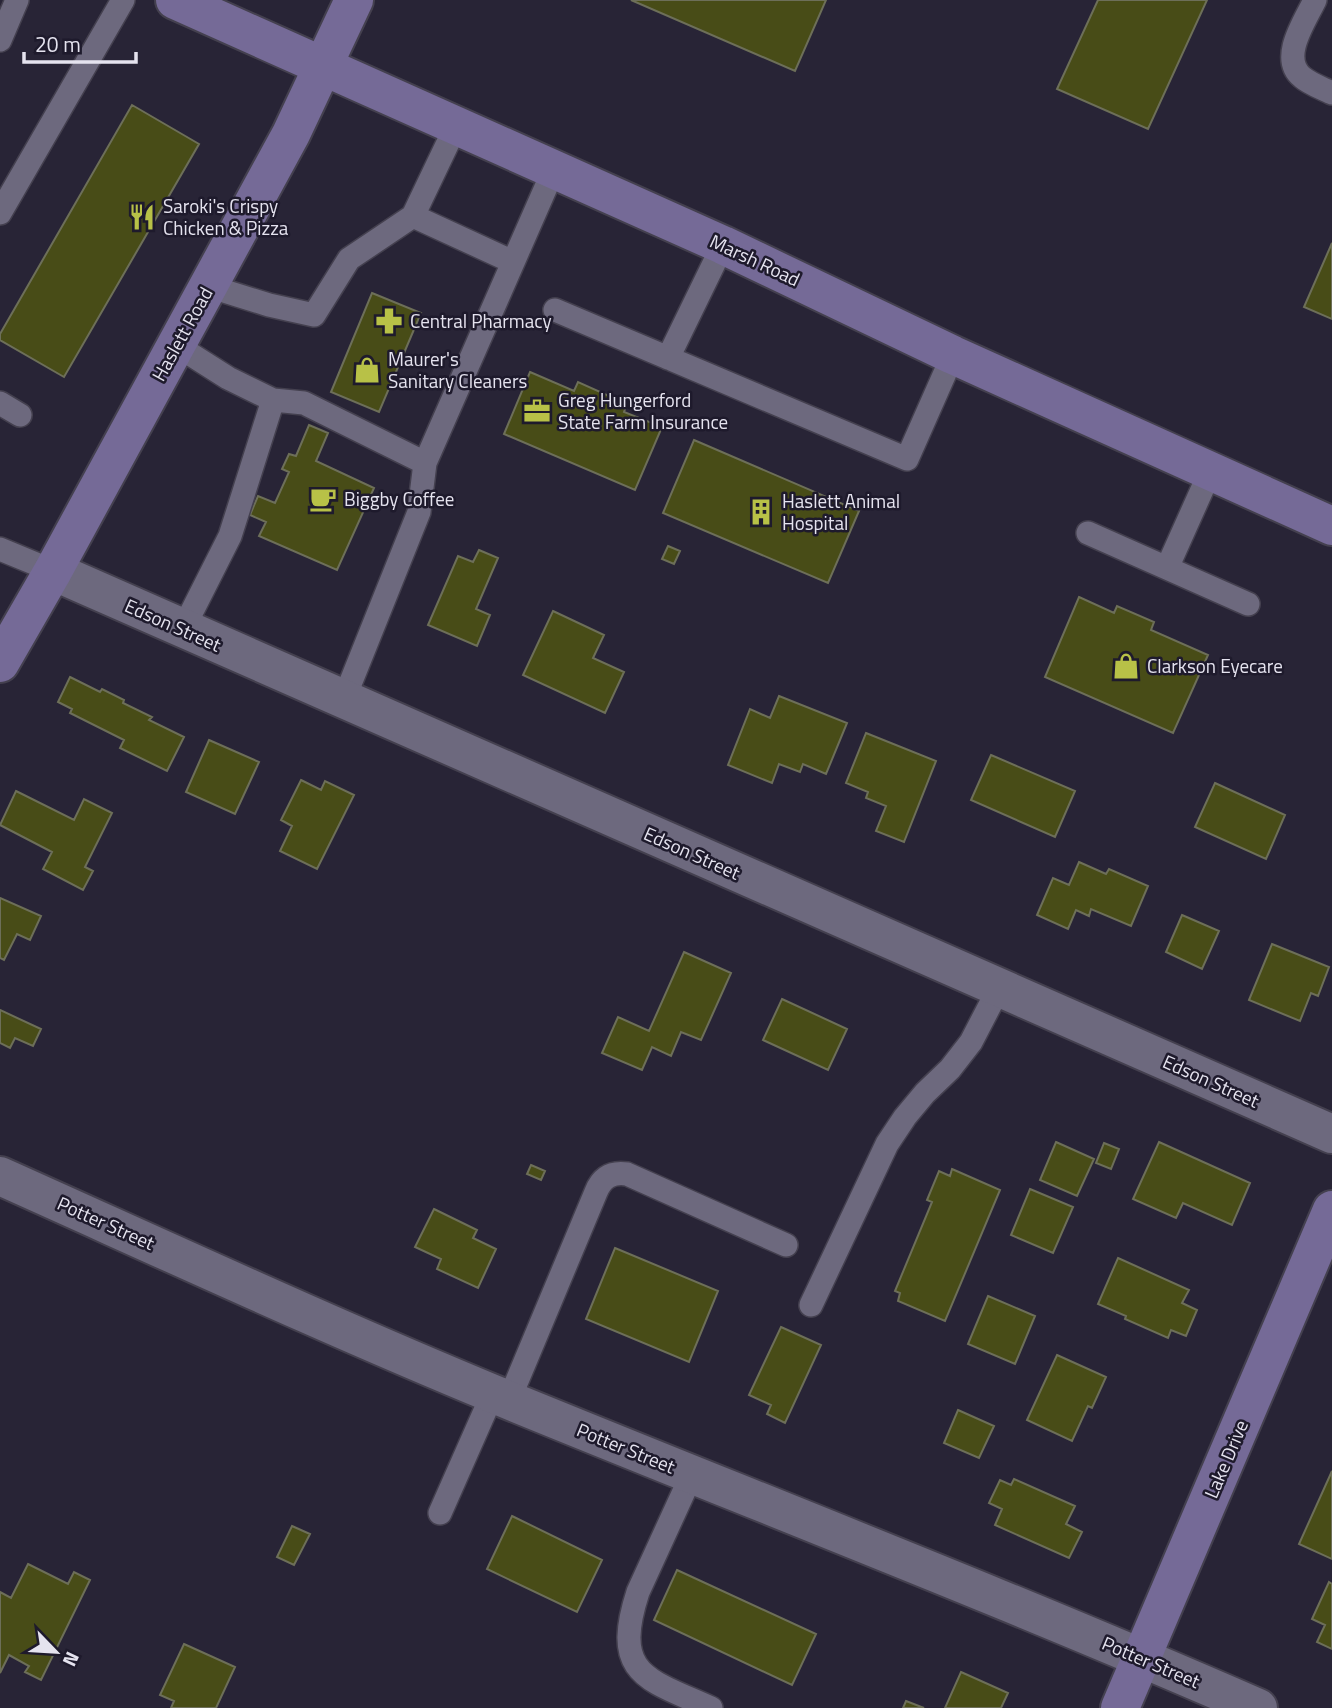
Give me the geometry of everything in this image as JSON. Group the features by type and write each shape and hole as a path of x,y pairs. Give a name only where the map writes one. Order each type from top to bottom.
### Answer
{"main road":[{"name":"Marsh Road","path":"175,0 723,245 953,355 1332,526"},
{"name":"Haslett Road","path":"0,663 53,571 290,134 354,0"},
{"name":"Lake Drive","path":"1120,1708 1332,1210"}],"street":[{"name":"Edson Street","path":"53,571 1332,1135"},
{"name":"Potter Street","path":"0,1176 501,1397 1143,1658 1258,1708"}],"lane":[{"path":"0,40 17,0"},
{"path":"0,213 123,0"},
{"path":"1315,0 1295,44 1292,55 1294,66 1299,76 1332,93"},
{"path":"208,286 269,305 314,315 349,259 413,216 456,126"},
{"path":"344,699 419,512 425,463 554,169"},
{"path":"413,216 513,262"},
{"path":"668,358 723,245"},
{"path":"555,310 907,459 953,355"},
{"path":"176,345 228,378 273,400 304,403 425,463"},
{"path":"183,629 230,536 273,400"},
{"path":"0,403 20,415"},
{"path":"1167,568 1210,472"},
{"path":"1088,533 1248,604"},
{"path":"0,549 53,571"},
{"path":"811,1305 887,1144 918,1101 950,1069 971,1042 999,988"},
{"path":"440,1513 501,1397 599,1184 611,1174 627,1174 786,1245"},
{"path":"692,1474 638,1592 631,1612 629,1632 632,1659 647,1679 712,1708"}],"building":[{"path":"631,0 826,0 795,71"},
{"path":"1098,0 1207,0 1148,129 1057,89"},
{"path":"132,105 199,144 64,377 0,340 0,334"},
{"path":"1332,243 1332,319 1304,307"},
{"path":"372,293 421,313 379,412 331,392"},
{"path":"530,372 574,391 578,382 627,404 624,412 662,427 635,490 504,434"},
{"name":"Biggby Coffee","path":"309,425 328,433 316,461 374,488 337,570 259,536 266,522 250,515 258,496 275,503 289,472 282,469 289,454 296,456"},
{"name":"Haslett Animal Hospital","path":"694,440 859,511 828,583 663,513"},
{"path":"668,546 680,551 674,564 662,559"},
{"path":"479,550 498,558 476,609 490,615 477,646 428,625 458,556 473,562"},
{"name":"Clarkson Eyecare","path":"1079,597 1114,613 1117,606 1154,622 1151,630 1208,655 1173,733 1045,677"},
{"path":"553,611 604,635 593,658 624,672 605,713 523,675"},
{"path":"70,677 124,700 123,703 152,717 149,720 184,737 167,771 120,748 124,740 70,713 72,709 58,702"},
{"path":"779,696 847,723 826,774 803,764 800,772 779,764 772,783 728,765 750,709 770,718"},
{"path":"866,733 936,761 904,842 876,831 886,806 866,798 868,792 846,783"},
{"path":"209,740 259,762 235,814 186,792"},
{"path":"991,755 1075,791 1055,837 971,800"},
{"path":"301,780 321,790 325,781 354,795 317,869 280,851 292,826 281,820"},
{"path":"1215,783 1285,815 1266,859 1195,827"},
{"path":"16,791 74,820 84,799 112,813 85,867 93,871 83,890 43,869 52,852 0,825"},
{"path":"1079,862 1106,874 1109,869 1148,886 1131,926 1091,909 1089,916 1076,910 1068,929 1037,915 1053,878 1069,885"},
{"path":"0,898 41,916 30,940 17,934 4,960 0,958"},
{"path":"1182,915 1219,931 1202,969 1166,952"},
{"path":"1272,944 1329,967 1318,996 1311,993 1300,1021 1249,1000"},
{"path":"684,952 731,973 701,1040 681,1032 671,1056 652,1047 642,1070 602,1053 618,1017 649,1031"},
{"path":"782,999 847,1029 828,1070 763,1040"},
{"path":"0,1010 41,1029 33,1046 15,1038 10,1048 0,1043"},
{"path":"1056,1142 1094,1159 1077,1196 1040,1180"},
{"path":"1159,1142 1250,1183 1232,1225 1183,1203 1176,1218 1133,1199"},
{"path":"1104,1143 1119,1149 1111,1169 1096,1163"},
{"path":"531,1165 545,1171 541,1180 527,1174"},
{"path":"952,1169 1000,1190 945,1321 898,1301 900,1293 895,1291 932,1202 927,1200 939,1171 950,1176"},
{"path":"1030,1189 1073,1207 1053,1253 1011,1235"},
{"path":"434,1209 477,1230 473,1238 496,1249 478,1288 437,1269 441,1259 415,1247"},
{"path":"615,1248 718,1291 689,1362 586,1319"},
{"path":"1118,1258 1189,1290 1182,1303 1197,1310 1186,1336 1171,1330 1168,1338 1098,1304"},
{"path":"988,1296 1035,1316 1015,1364 968,1344"},
{"path":"781,1327 821,1345 785,1423 767,1414 771,1405 749,1395"},
{"path":"1057,1355 1106,1377 1092,1408 1088,1406 1072,1441 1027,1420"},
{"path":"958,1410 994,1426 979,1458 944,1443"},
{"path":"1332,1471 1332,1559 1299,1544"},
{"path":"1014,1479 1075,1506 1066,1524 1082,1532 1069,1558 995,1525 1002,1509 989,1503 1000,1480 1011,1485"},
{"path":"512,1516 602,1560 577,1612 487,1569"},
{"path":"292,1526 310,1534 294,1565 277,1557"},
{"path":"28,1564 68,1584 74,1572 90,1580 41,1680 25,1672 29,1666 9,1655 0,1673 0,1592 11,1598"},
{"path":"677,1570 816,1634 792,1685 654,1620"},
{"path":"1329,1582 1332,1584 1332,1649 1317,1642 1325,1625 1312,1619"},
{"path":"184,1644 235,1667 216,1708 171,1708 174,1701 160,1695"},
{"path":"961,1672 1008,1693 1001,1708 945,1708"},
{"path":"906,1701 924,1708 903,1708"}],"place":[{"name":"Saroki's Crispy Chicken & Pizza","path":"142,217"},
{"name":"Central Pharmacy","path":"389,321"},
{"name":"Maurer's Sanitary Cleaners","path":"367,370"},
{"name":"Greg Hungerford State Farm Insurance","path":"537,411"},
{"name":"Biggby Coffee","path":"323,499"},
{"name":"Haslett Animal Hospital","path":"761,512"},
{"name":"Clarkson Eyecare","path":"1126,666"}]}
